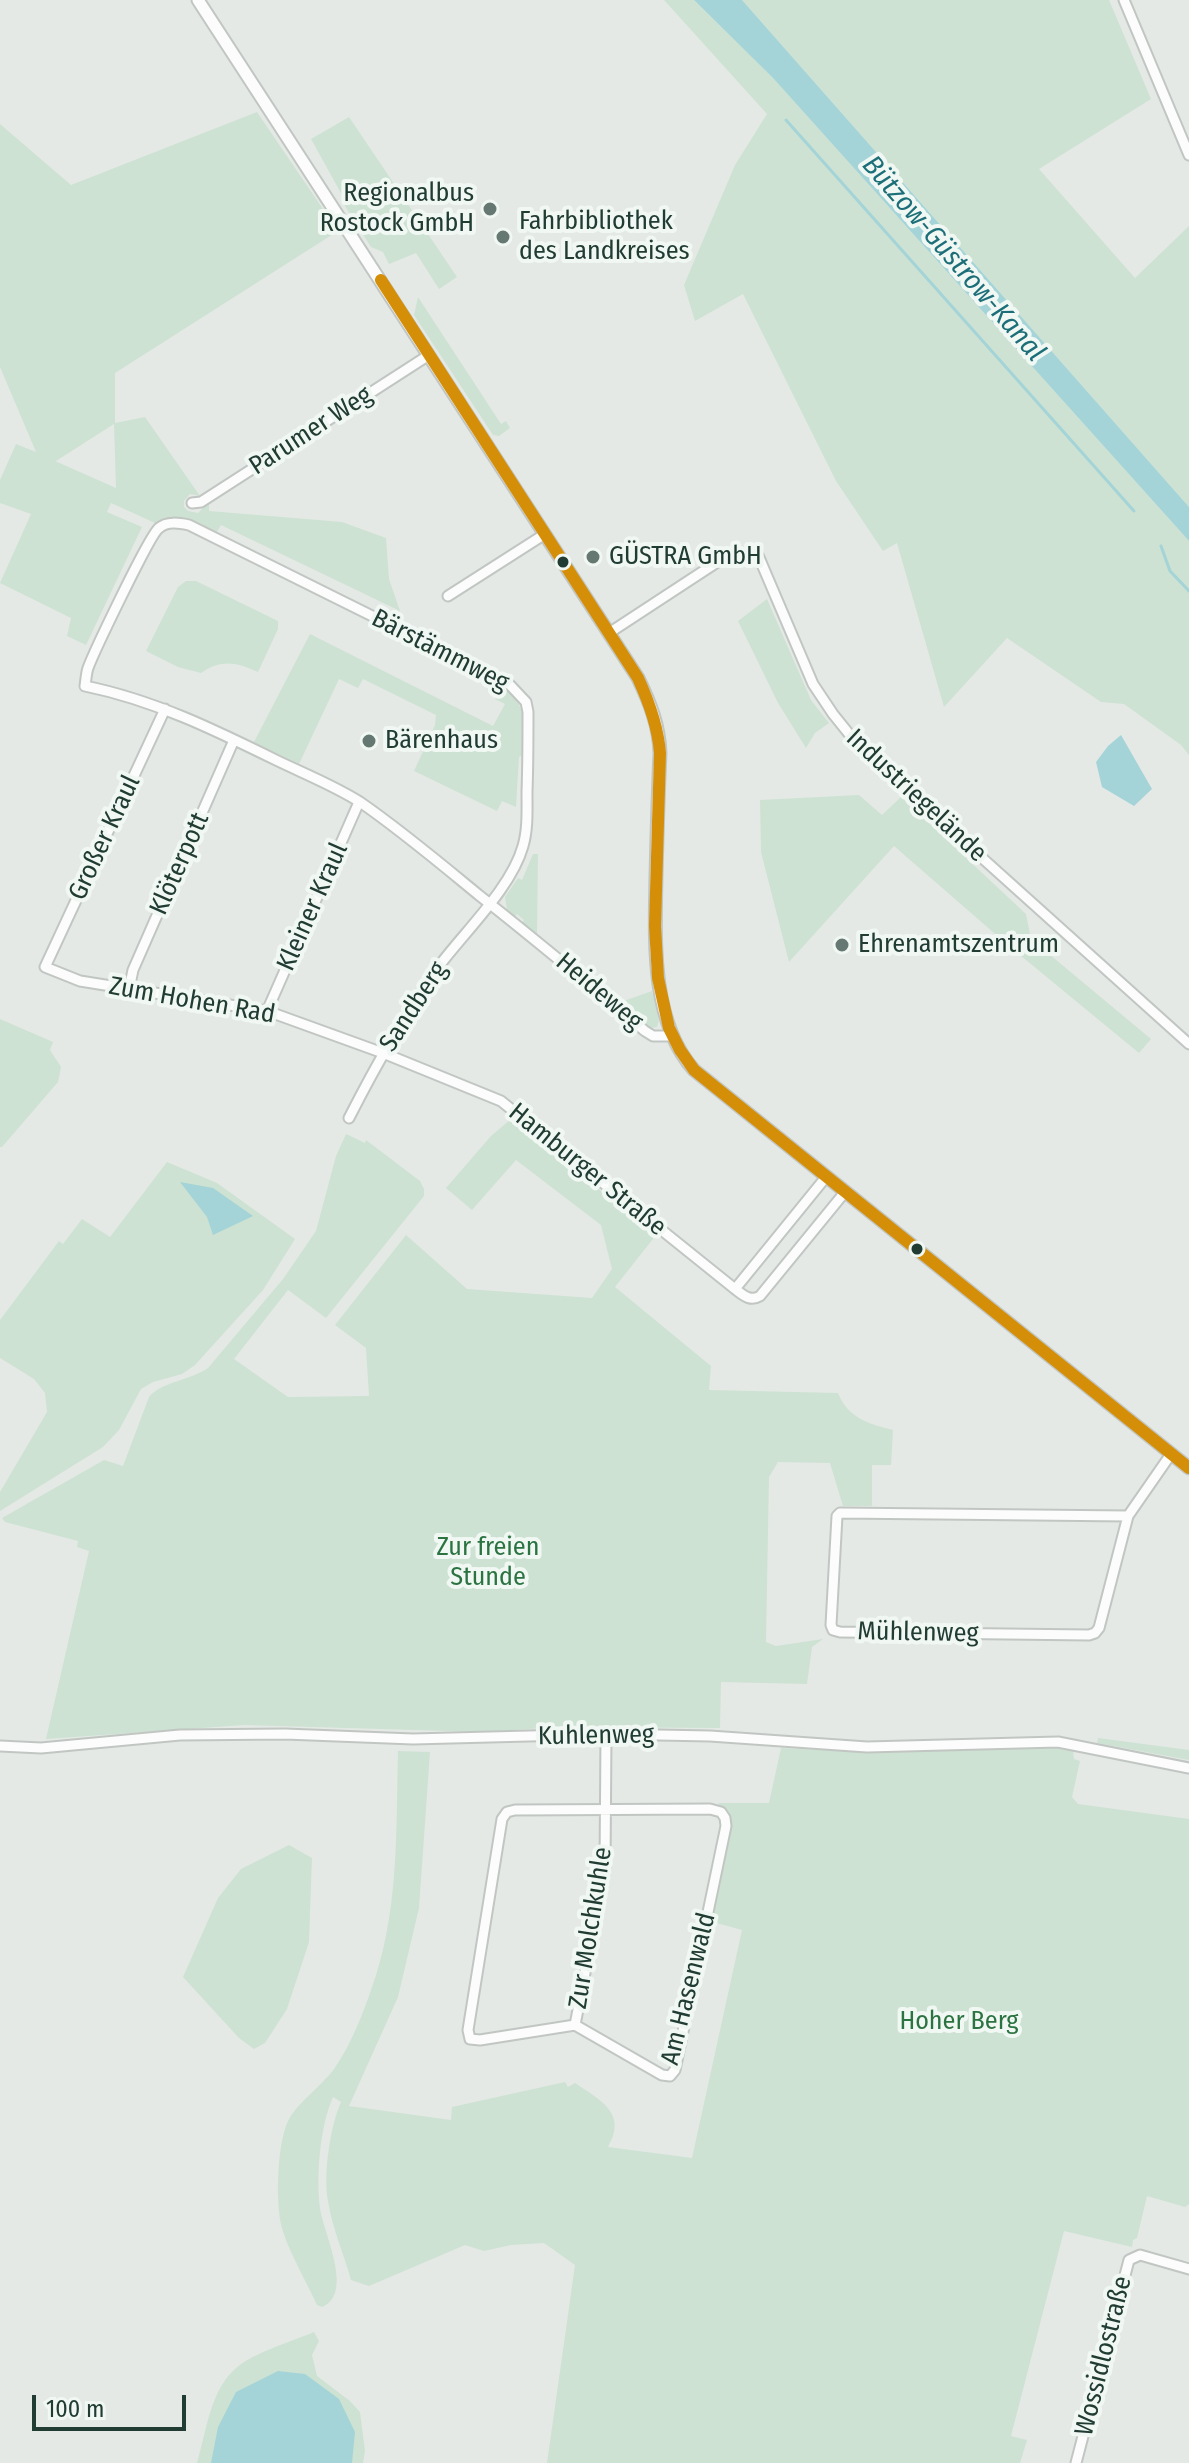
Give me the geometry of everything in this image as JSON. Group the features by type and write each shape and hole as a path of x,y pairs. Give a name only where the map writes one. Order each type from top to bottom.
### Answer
{"street":[{"path":"198,0 638,678 651,705 660,753 656,962 673,1036"},
{"path":"1124,0 1189,155"},
{"name":"Parumer Weg","path":"192,503 201,502 429,355"},
{"name":"Bärstämmweg","path":"176,522 189,525 509,684 526,702 528,712 527,828 518,862 503,888 489,903 359,802 234,740 134,697 85,686 89,665 154,534 159,528 176,522"},
{"path":"448,596 545,534"},
{"name":"Industriegelände","path":"609,633 725,557 745,553 758,555 813,684 862,750 1189,1044"},
{"name":"Großer Kraul","path":"45,967 165,709"},
{"name":"Klöterpott","path":"129,989 133,970 234,740"},
{"name":"Kleiner Kraul","path":"267,1011 359,802"},
{"name":"Heideweg","path":"489,903 645,1031 653,1036 673,1036 680,1053 694,1070 1189,1468"},
{"name":"Sandberg","path":"349,1118 383,1053 436,971 489,903"},
{"name":"Zum Hohen Rad","path":"45,967 80,981 267,1011 383,1053"},
{"name":"Hamburger Straße","path":"383,1053 501,1101 735,1289"},
{"path":"826,1177 735,1289 747,1298 760,1296 845,1192"},
{"name":"Mühlenweg","path":"1128,1516 840,1513 837,1516 831,1625 833,1630 840,1632 1095,1633 1099,1628 1128,1516 1171,1454"},
{"name":"Kuhlenweg","path":"0,1746 41,1748 180,1735 285,1734 413,1739 606,1734 710,1736 867,1747 1058,1742 1189,1768"},
{"name":"Zur Molchkuhle","path":"575,2025 605,1869 606,1734"},
{"name":"Am Hasenwald","path":"710,1809 721,1812 726,1826 675,2070 670,2076 662,2075 575,2025 470,2039 468,2030 502,1819 507,1812 515,1810 606,1811 710,1809"},
{"name":"Wossidlostraße","path":"1076,2463 1129,2260 1140,2255 1189,2269"}],"green space":[{"path":"664,0 694,0 773,78 1189,541 1189,755 1181,745 1124,704 1101,702 1007,638 944,707 897,543 883,551 836,481 743,294 695,321 684,285 735,165 767,114"},
{"path":"742,0 1109,0 1151,99 1039,169 1135,278 1189,226 1189,507"},
{"path":"257,112 338,231 115,373 115,423 145,417 200,496 190,494 184,501 188,511 198,513 209,502 209,511 342,522 386,538 389,579 400,611 221,525 217,532 179,518 155,523 111,503 107,512 142,527 86,645 67,636 71,618 0,583 31,514 0,503 0,480 16,444 36,452 0,367 0,124 71,185","holes":["114,424 116,488 55,461"]},
{"path":"349,117 457,277 439,289 416,253 389,264 383,252 371,247 345,206 311,139"},
{"path":"418,297 501,424 506,421 510,428 499,436 493,435 414,315"},
{"path":"186,581 196,581 278,621 278,629 258,672 243,666 222,664 201,673 178,667 146,651 178,587"},
{"path":"767,599 811,700 829,723 815,733 806,748 778,703 738,621"},
{"path":"310,634 493,726 505,704 495,699 501,686 510,693 521,708 524,724 524,754 519,757 516,807 502,801 497,811 414,771 435,725 436,715 363,679 358,688 339,679 299,764 254,742"},
{"path":"859,795 882,815 901,797 1026,914 1031,939 1151,1039 1139,1053 894,846 789,962 761,852 760,800"},
{"path":"533,854 538,854 537,936 522,923 524,920 507,910 505,897 518,878 522,880"},
{"path":"652,991 659,1020 657,1027 650,1028 618,1003"},
{"path":"0,1019 53,1042 50,1050 61,1067 58,1082 2,1147 0,1147"},
{"name":"Zur freien Stunde","path":"511,1119 656,1235 615,1287 711,1366 709,1390 838,1393 853,1414 893,1430 891,1465 872,1465 872,1506 843,1506 830,1463 778,1462 769,1477 766,1642 776,1646 823,1639 812,1647 807,1684 721,1682 720,1728 559,1727 483,1732 244,1725 46,1739 89,1551 77,1547 78,1541 5,1522 2,1518 104,1460 123,1466 149,1397 161,1388 208,1368 283,1279 316,1231 336,1156 346,1134 365,1143 366,1140 420,1181 424,1196 326,1318 288,1290 234,1359 288,1397 369,1396 366,1348 335,1325 406,1235 467,1289 592,1298 612,1269 601,1225 516,1160 472,1210 446,1188 491,1136"},
{"path":"167,1162 217,1183 295,1239 263,1290 195,1365 182,1374 153,1382 141,1389 119,1430 103,1447 0,1511 0,1492 47,1412 45,1393 34,1379 0,1358 0,1320 59,1241 63,1244 82,1219 110,1237"},
{"path":"1098,1738 1189,1750 1189,1760 1097,1743"},
{"name":"Hoher Berg","path":"1032,1746 1073,1750 1074,1759 1080,1761 1072,1797 1078,1804 1189,1819 1189,2204 1185,2207 1147,2196 1132,2247 1064,2231 1011,2436 1027,2440 1020,2463 547,2463 575,2265 544,2243 484,2251 465,2245 369,2286 351,2280 328,2201 328,2151 341,2102 333,2097 322,2136 319,2181 320,2208 337,2276 336,2289 332,2300 322,2307 317,2305 282,2228 278,2173 282,2142 289,2119 341,2058 358,2024 376,1975 393,1892 398,1751 430,1752 419,1908 398,1997 349,2106 451,2120 452,2107 565,2082 568,2087 575,2083 602,2102 613,2116 615,2125 608,2147 692,2158 742,1930 709,1921 730,1826 729,1815 718,1803 769,1803 781,1748 865,1752"},
{"path":"289,1845 312,1858 309,1942 287,2009 265,2043 254,2049 239,2038 183,1977 218,1898 241,1869"},
{"path":"314,2332 319,2341 312,2355 317,2376 360,2412 365,2451 363,2463 197,2463 214,2401 234,2370 261,2353"}],"water":[{"name":"Bützow-Güstrow-Kanal","path":"694,0 742,0 1189,507 1189,541 773,78"},
{"path":"1121,735 1152,789 1134,806 1102,787 1096,762"},
{"path":"180,1182 213,1188 253,1216 213,1235 207,1217"},
{"path":"278,2371 305,2374 339,2399 355,2432 352,2463 211,2463 218,2427 236,2392"}],"waterway":[{"name":"Bützow-Güstrow-Kanal","path":"786,120 1134,511"},
{"path":"1161,546 1170,571 1189,591"}],"transit line":[{"path":"381,280 638,678 646,696 660,753 655,926 658,978 669,1028 680,1050 694,1070 1189,1468"}],"place":[{"name":"Regionalbus Rostock GmbH","path":"490,209"},
{"name":"Fahrbibliothek des Landkreises","path":"503,237"},
{"name":"GÜSTRA GmbH","path":"593,557"},
{"name":"Bärenhaus","path":"369,741"},
{"name":"Ehrenamtszentrum","path":"842,945"}]}
